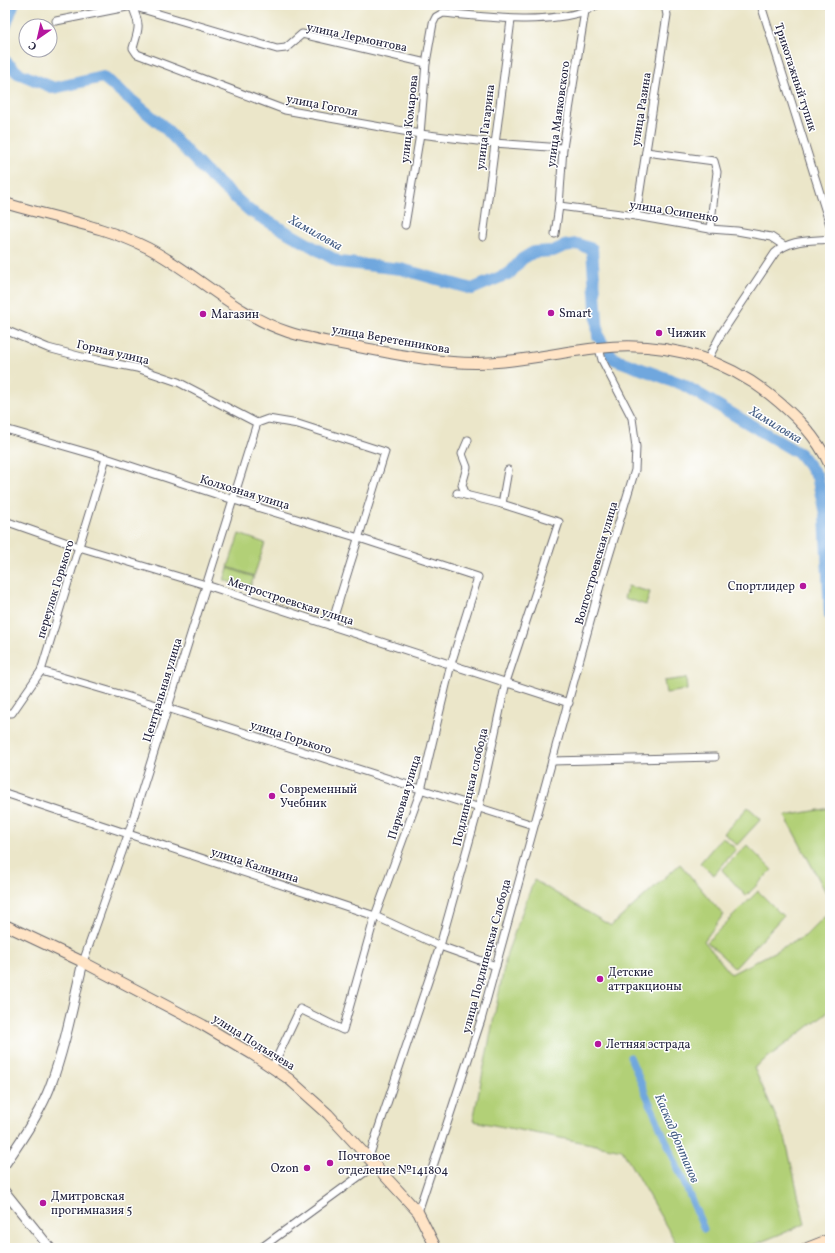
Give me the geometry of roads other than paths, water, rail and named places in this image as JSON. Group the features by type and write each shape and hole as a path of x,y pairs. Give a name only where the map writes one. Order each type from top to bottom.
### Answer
{"main road":[{"name":"улица Веретенникова","path":"5,203 85,224 128,239 172,262 259,319 288,332 310,338 417,359 455,363 478,363 520,359 599,348 638,347 666,349 690,353 708,359 754,383 795,416 818,444 830,466"},
{"name":"улица Подъячева","path":"5,925 83,962 203,1025 289,1079 328,1114 373,1161 418,1212 436,1248"},
{"path":"807,1248 830,1239"}],"street":[{"path":"511,20 572,16 597,5"},
{"name":"улица Разина","path":"636,216 667,15 665,5"},
{"name":"Трикотажный тупик","path":"761,5 830,225"},
{"name":"улица Лермонтова","path":"58,21 132,6 277,49 286,48 302,34 426,63"},
{"name":"улица Гоголя","path":"132,6 139,22 133,48 137,54 285,110 420,134 494,143 563,148"},
{"name":"улица Маяковского","path":"555,234 559,206 563,148 585,11"},
{"name":"улица Комарова","path":"405,225 420,134 426,63 433,23 436,17 443,13 511,20"},
{"name":"улица Гагарина","path":"483,237 511,20"},
{"path":"646,152 714,161 717,172 710,229"},
{"name":"улица Осипенко","path":"559,206 636,216 710,229 738,231 771,237 783,246"},
{"path":"708,359 721,334 775,253 783,246 792,242 830,239"},
{"name":"Горная улица","path":"5,330 48,348 82,357 136,368 178,382 257,423"},
{"name":"Волгостроевская улица","path":"569,703 601,582 635,470 636,447 632,418 602,360 599,348"},
{"path":"257,423 268,419 298,424 385,452 332,626"},
{"name":"Центральная улица","path":"83,962 128,835 257,423"},
{"name":"Колхозная улица","path":"5,429 106,458 478,577"},
{"path":"466,494 462,486 466,467 462,454 468,440"},
{"name":"переулок Горького","path":"5,713 12,714 41,671 106,458"},
{"path":"502,504 508,470"},
{"name":"Подлипецкая слобода","path":"373,1161 440,946 480,806 506,682 559,522 502,504 457,493"},
{"name":"Метростроевская улица","path":"5,522 79,547 206,585 569,703"},
{"name":"Парковая улица","path":"272,1068 300,1009 343,1030 353,1000 375,916 420,790 451,664 478,577"},
{"name":"улица Горького","path":"41,671 168,708 420,790 480,806 534,824"},
{"name":"улица Подлипецкая Слобода","path":"418,1212 482,1020 534,824 569,703"},
{"path":"552,761 715,756"},
{"name":"улица Калинина","path":"5,793 375,916 440,946 496,966"},
{"path":"5,1164 27,1130 49,1089 62,1052 83,962"},
{"path":"261,1248 373,1161"},
{"path":"5,1192 50,1248"}],"waterway":[{"name":"Хамиловка","path":"5,27 13,5"},
{"name":"Хамиловка","path":"5,61 18,73 54,88 103,77 163,126 205,171 250,211 339,262 401,269 472,289 510,273 522,259 534,252 553,251 564,246 577,244 592,249 598,336 602,342"},
{"name":"Хамиловка","path":"610,353 614,359 682,384 800,454 817,476 825,514 830,615"},
{"name":"Каскад фонтанов","path":"630,1057 704,1229"}],"railway":[{"path":"823,5 830,8"}],"place":[{"name":"Smart","path":"551,313"},
{"name":"Магазин","path":"203,314"},
{"name":"Чижик","path":"659,333"},
{"name":"Спортлидер","path":"803,586"},
{"name":"Современный Учебник","path":"272,796"},
{"name":"Детские аттракционы","path":"600,979"},
{"name":"Летняя эстрада","path":"598,1044"},
{"name":"Почтовое отделение №141804","path":"330,1163"},
{"name":"Ozon","path":"307,1168"},
{"name":"Дмитровская прогимназия 5","path":"43,1203"}]}
